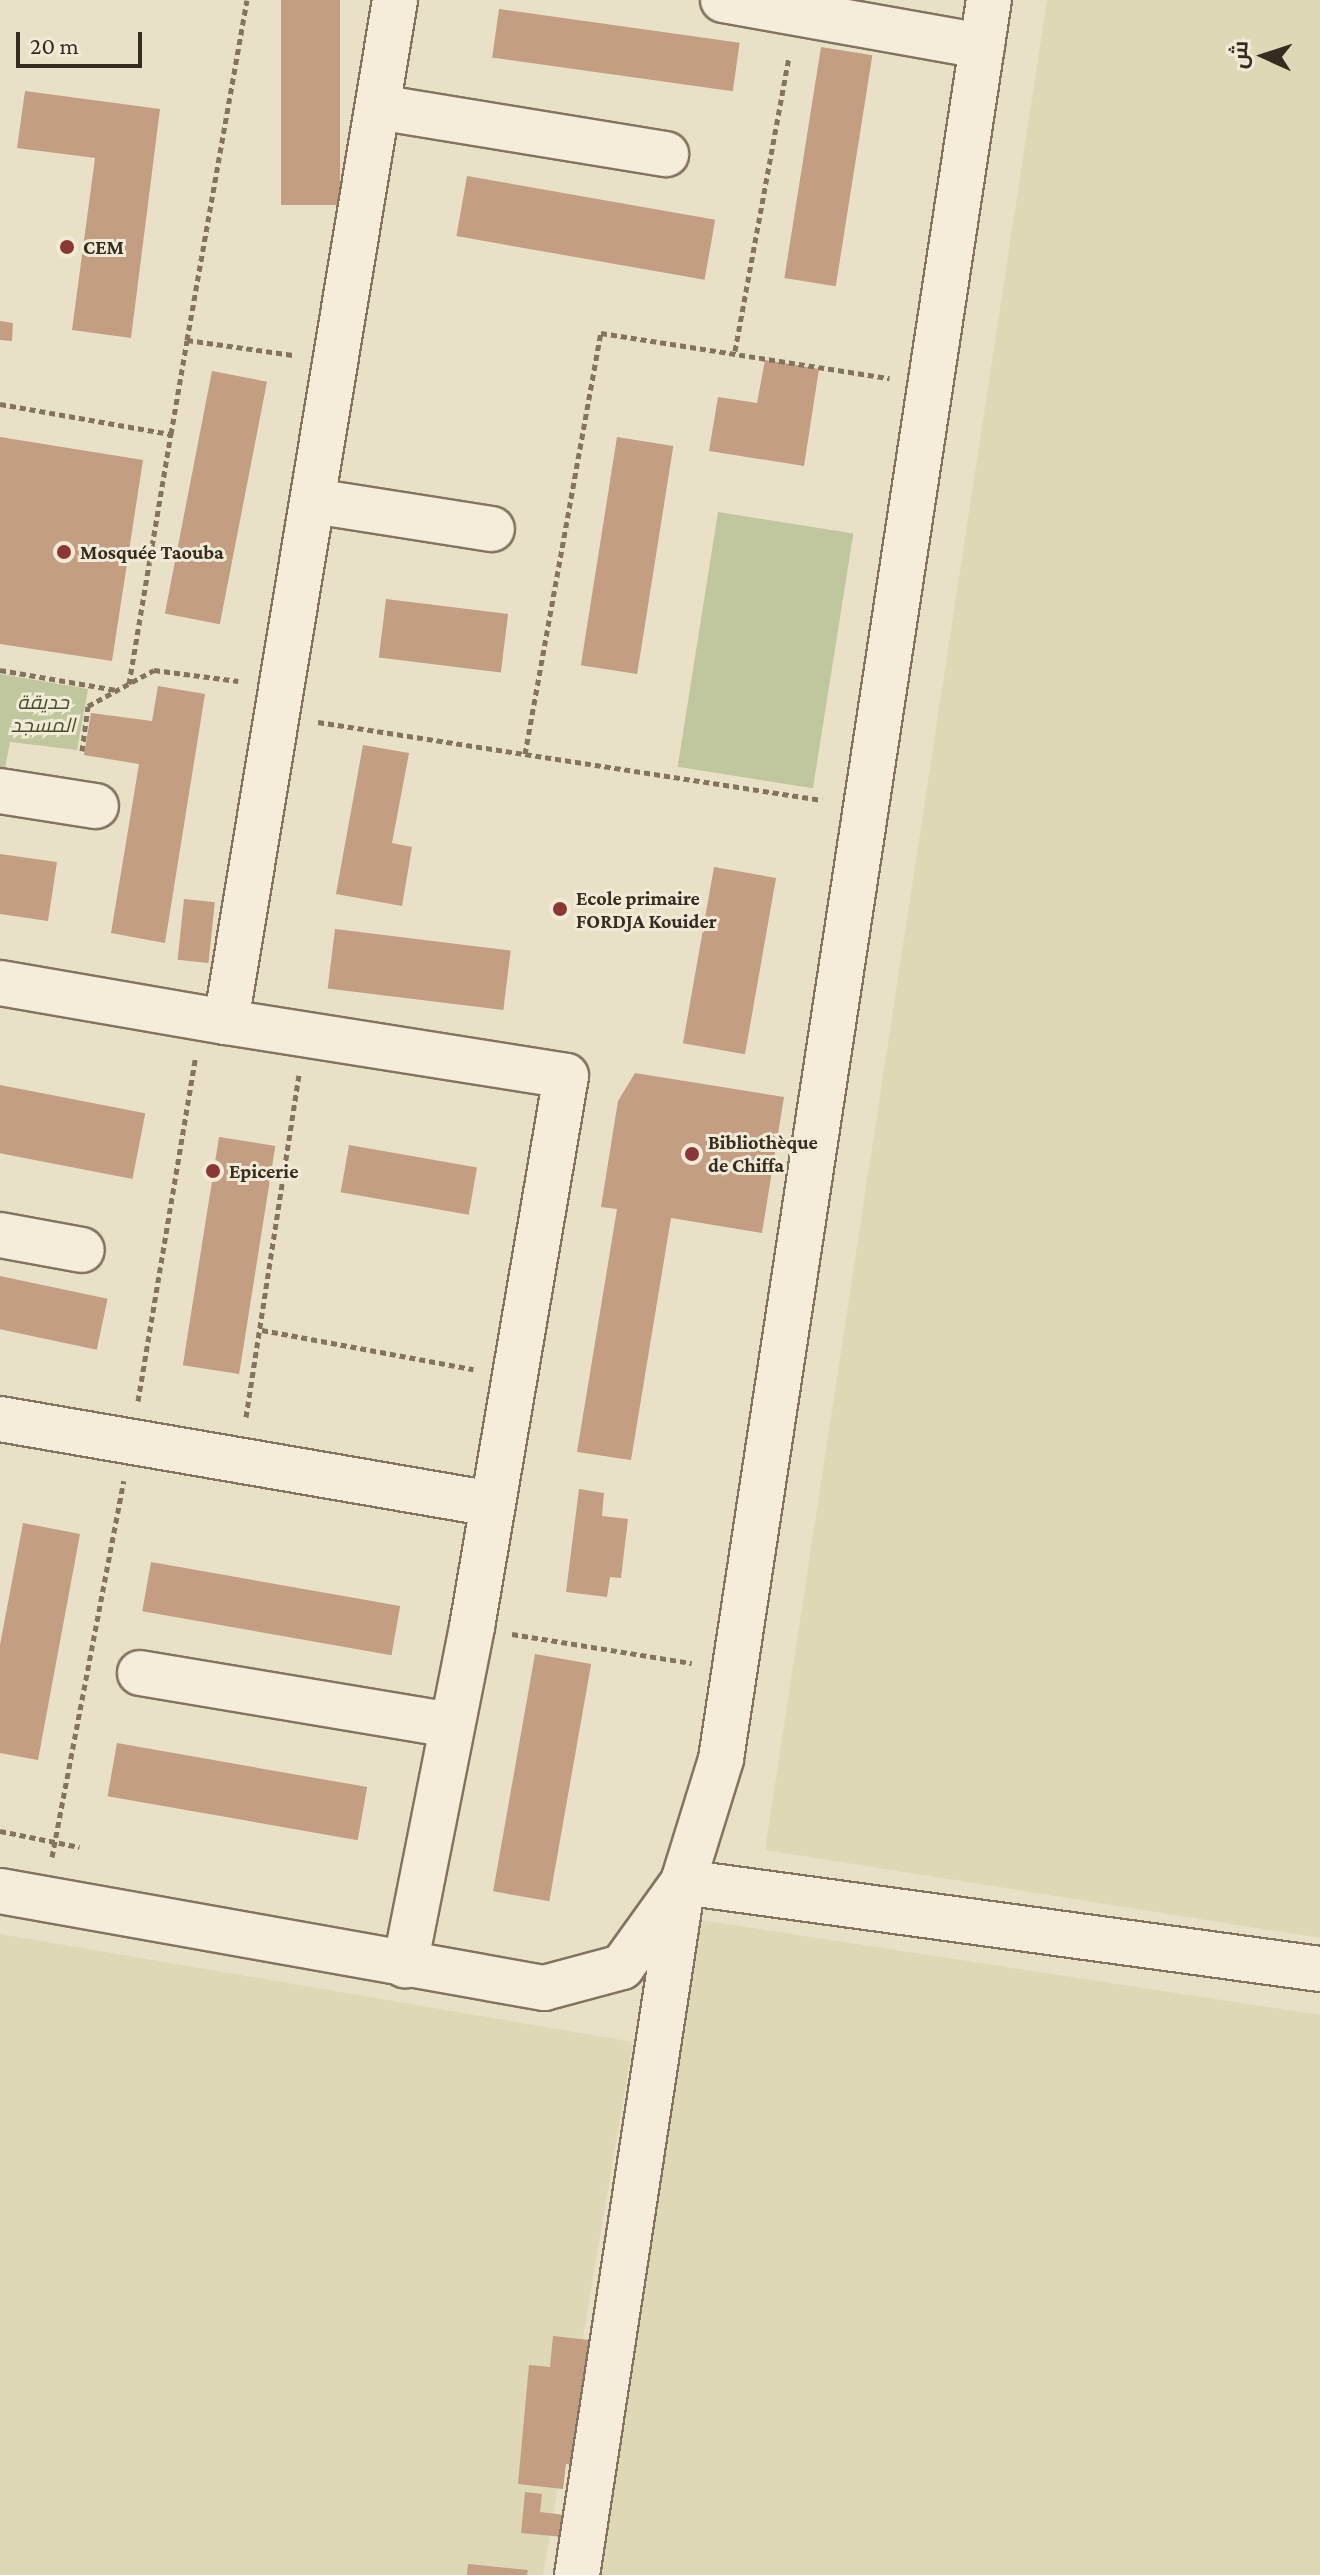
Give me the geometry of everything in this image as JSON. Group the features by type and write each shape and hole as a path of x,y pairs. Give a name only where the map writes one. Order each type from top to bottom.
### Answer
{"street":[{"path":"213,1020 280,702 395,0"},
{"path":"723,0 982,46"},
{"path":"577,2575 683,1882 721,1759 989,0"},
{"path":"378,107 666,154"},
{"path":"313,501 492,529"},
{"path":"0,791 96,806"},
{"path":"0,983 305,1036 566,1076 472,1627 405,1965"},
{"path":"0,1235 82,1250"},
{"path":"0,1419 491,1504"},
{"path":"140,1673 452,1725"},
{"path":"0,1891 544,1988 622,1967 683,1882"},
{"path":"683,1882 1320,1969"}],"path":[{"path":"129,684 247,0"},
{"path":"735,351 797,12"},
{"path":"525,754 601,333 735,351 930,385"},
{"path":"187,340 336,361"},
{"path":"0,404 171,434"},
{"path":"0,670 117,690"},
{"path":"82,751 88,706 154,670 280,702 525,754 866,807"},
{"path":"43,1901 213,1020"},
{"path":"238,1461 262,1330 305,1036"},
{"path":"262,1330 515,1376"},
{"path":"472,1627 734,1670"},
{"path":"0,1831 79,1847"}],"shaded area":[{"path":"1047,0 1320,0 1320,1938 765,1850"},
{"path":"694,1919 1320,2015 1320,2575 593,2575"},
{"path":"0,1934 633,2042 543,2575 0,2575"}],"green space":[{"path":"718,512 853,533 813,788 678,767"},
{"name":"حديقة المسجد","path":"0,674 88,689 77,750 10,742 5,768 0,767"}],"building":[{"path":"281,0 340,0 340,205 281,205"},
{"path":"499,9 740,43 733,91 492,58"},
{"path":"821,47 872,55 836,286 784,278"},
{"path":"25,91 160,109 131,338 72,330 95,158 17,148"},
{"path":"467,176 715,220 705,280 456,236"},
{"path":"0,321 13,323 12,341 0,340"},
{"path":"765,360 819,369 804,466 709,451 718,397 757,403"},
{"path":"212,371 267,382 220,624 165,613"},
{"name":"Mosquée Taouba","path":"0,437 143,460 112,661 0,644"},
{"path":"617,437 673,446 637,674 581,665"},
{"path":"386,599 508,614 501,673 379,658"},
{"path":"158,686 205,694 165,943 111,933 139,764 84,755 91,713 152,721"},
{"path":"363,745 409,753 392,843 412,847 402,906 336,894"},
{"path":"0,854 57,862 48,921 0,914"},
{"path":"714,867 776,878 745,1054 683,1043"},
{"path":"184,899 215,902 208,963 178,960"},
{"path":"335,929 511,951 503,1010 328,989"},
{"name":"Bibliothèque de Chiffa","path":"635,1073 784,1097 762,1233 671,1218 631,1460 577,1452 617,1209 601,1207 618,1101"},
{"path":"0,1085 145,1113 132,1179 0,1153"},
{"path":"219,1137 275,1146 239,1374 183,1365"},
{"path":"349,1145 477,1168 469,1215 341,1192"},
{"path":"0,1276 108,1299 97,1350 0,1329"},
{"path":"579,1489 604,1493 602,1516 628,1519 621,1578 610,1577 607,1597 566,1592"},
{"path":"23,1523 80,1534 38,1760 0,1753 0,1645"},
{"path":"151,1562 400,1606 391,1655 142,1611"},
{"path":"535,1654 591,1664 549,1901 493,1891"},
{"path":"117,1743 367,1787 358,1840 108,1796"},
{"path":"553,2336 598,2341 586,2466 566,2464 563,2489 518,2484 529,2365 550,2367"},
{"path":"525,2492 542,2494 540,2512 566,2515 563,2537 521,2533"},
{"path":"468,2564 528,2570 527,2575 467,2575"}],"place":[{"name":"CEM","path":"67,247"},
{"name":"Mosquée Taouba","path":"64,552"},
{"name":"Ecole primaire FORDJA Kouider","path":"560,909"},
{"name":"Bibliothèque de Chiffa","path":"692,1154"},
{"name":"Epicerie","path":"213,1171"}]}
